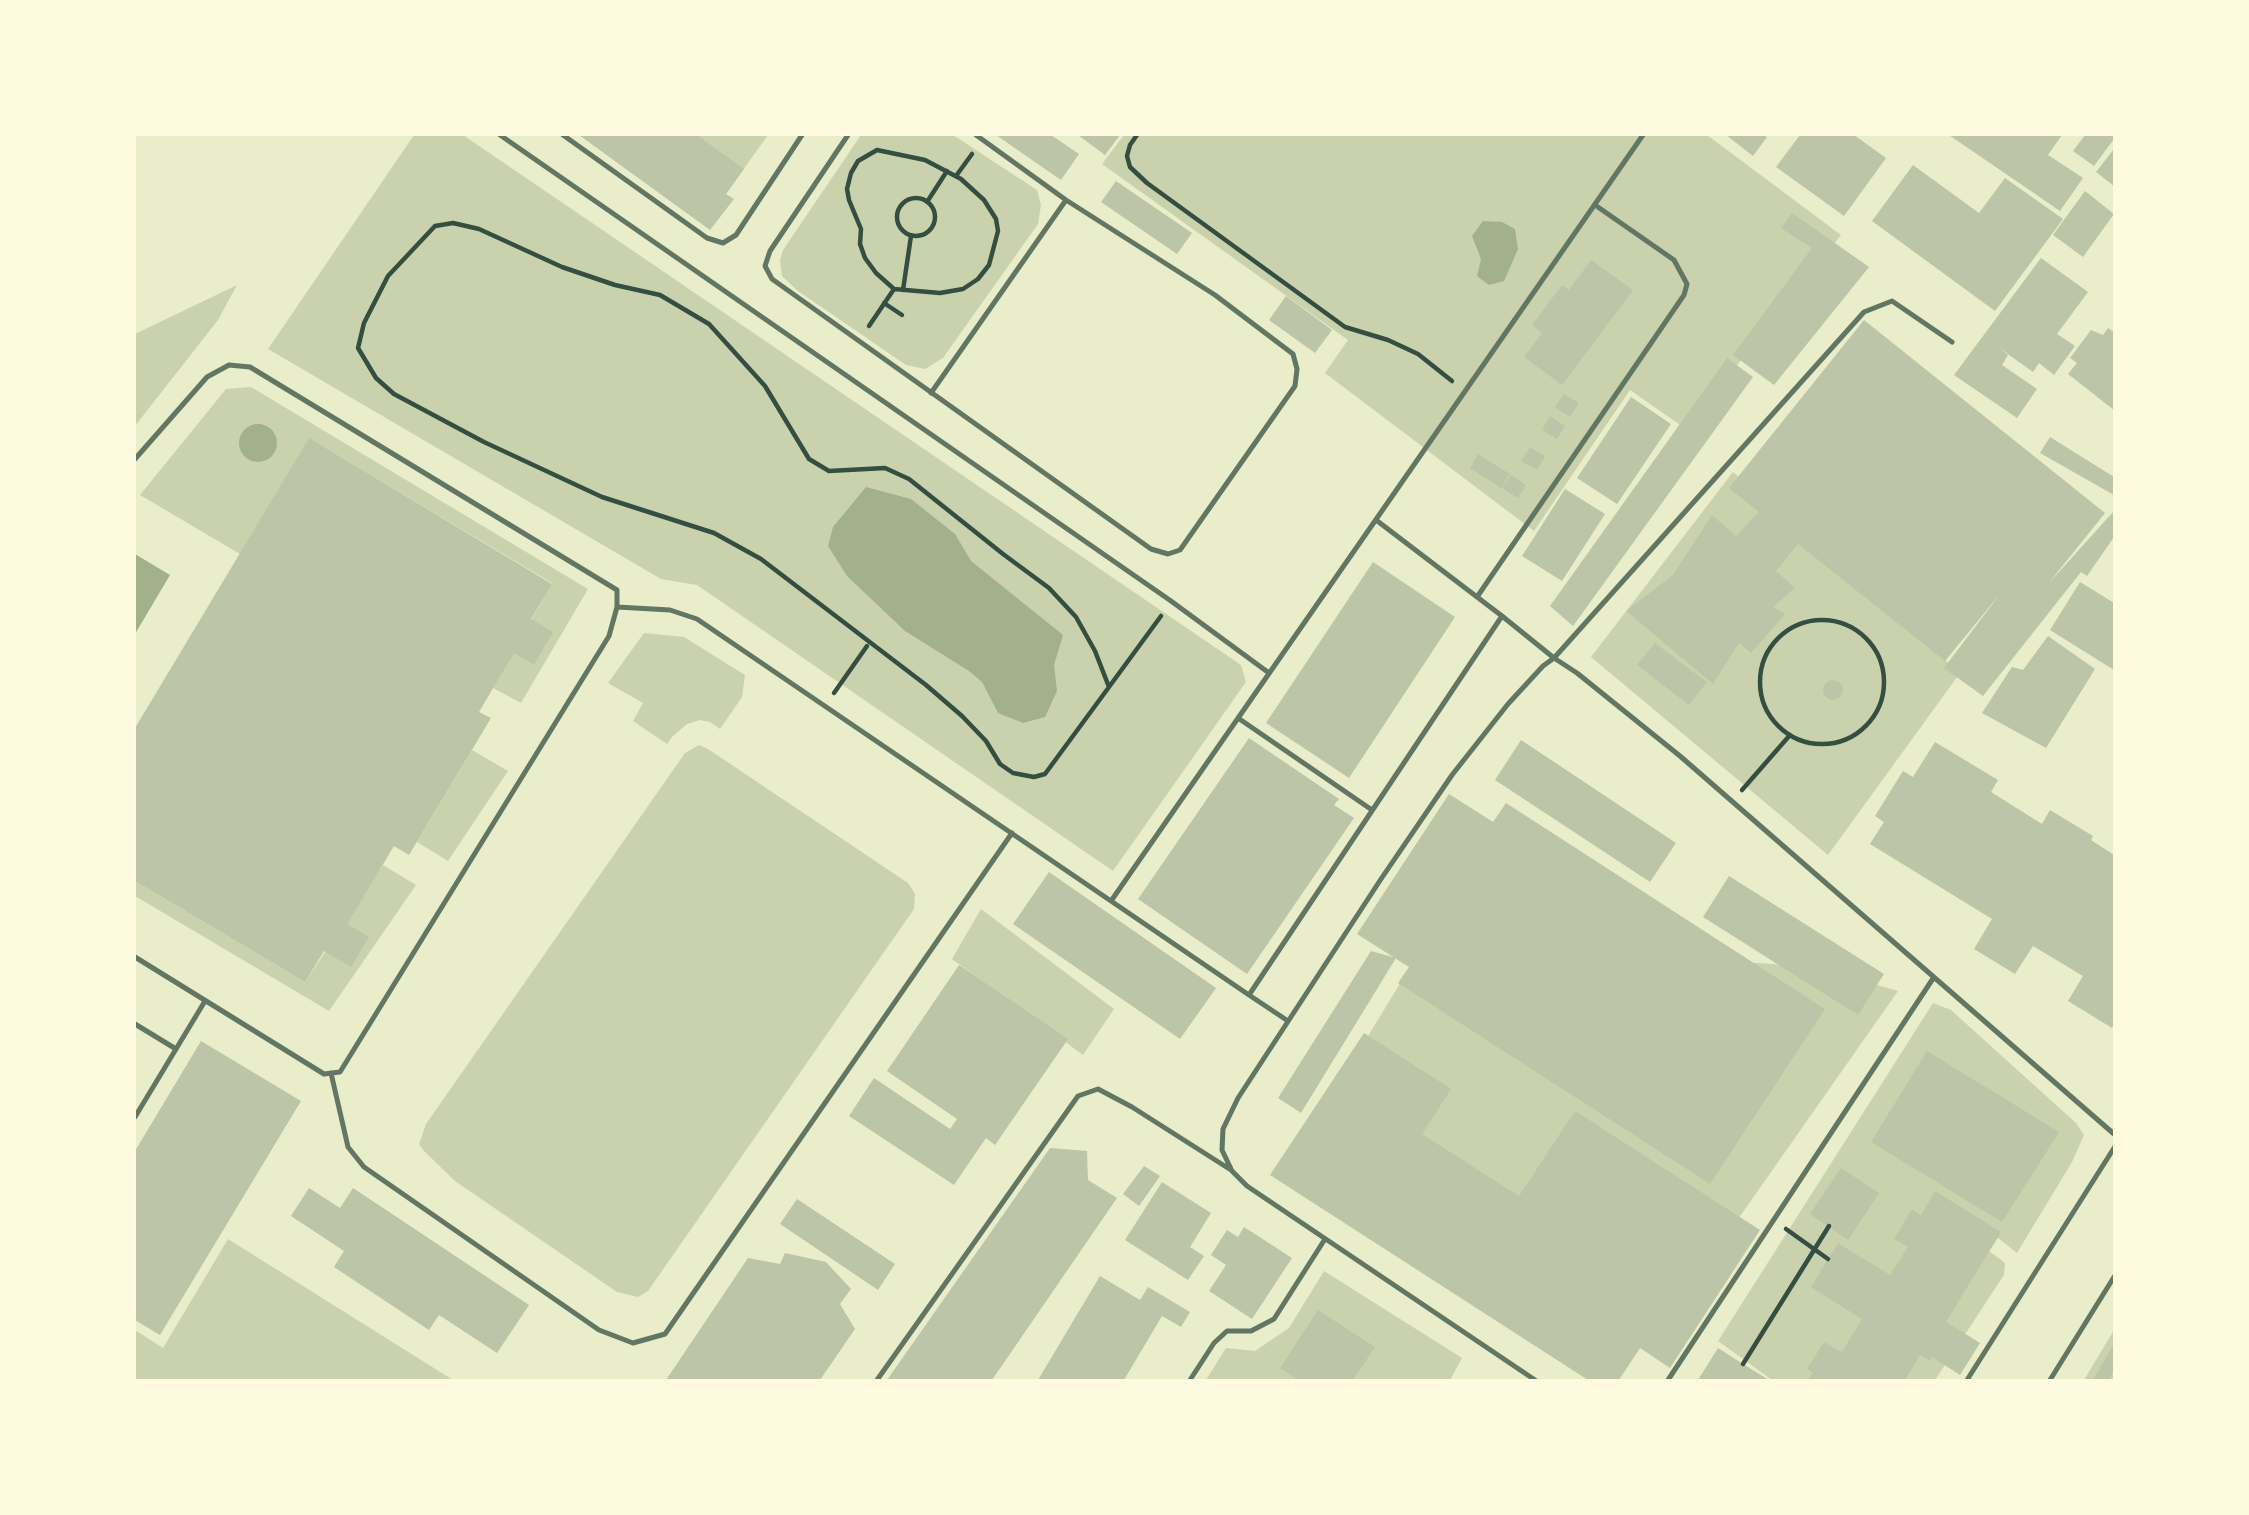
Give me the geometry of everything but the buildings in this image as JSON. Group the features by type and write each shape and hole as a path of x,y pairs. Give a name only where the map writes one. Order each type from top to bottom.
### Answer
{"lane":[{"path":"500,135 1171,601 1269,673"},
{"path":"563,135 707,238 723,243 736,235 802,135"},
{"path":"848,135 770,251 765,266 772,279 1151,549 1168,554 1180,550 1295,386 1297,369 1293,354 1215,295 1066,200 979,137"},
{"path":"1111,901 1643,135"},
{"path":"931,393 1066,200"},
{"path":"1477,597 1684,295 1687,284 1674,260 1595,205"},
{"path":"1231,1171 1222,1150 1223,1129 1238,1098 1452,775 1508,704 1543,666 1554,658 1864,312 1892,301 1952,342"},
{"path":"135,459 207,377 229,365 250,367 617,590 617,607 608,636 340,1072 324,1074 135,957"},
{"path":"1376,520 1659,739 2114,1135"},
{"path":"617,607 670,610 697,619 1288,1021"},
{"path":"1249,995 1502,616"},
{"path":"1238,719 1372,810"},
{"path":"331,1073 348,1147 364,1167 599,1331 633,1343 665,1334 1012,833"},
{"path":"1668,1380 1934,977"},
{"path":"135,1117 205,1001"},
{"path":"135,1024 176,1049"},
{"path":"877,1380 1078,1096 1098,1089 1132,1107 1231,1171 1247,1186 1535,1380"},
{"path":"1966,1380 2114,1148"},
{"path":"1189,1380 1214,1343 1227,1331 1251,1331 1274,1319 1325,1239"},
{"path":"2050,1380 2114,1277"}],"path":[{"path":"1137,135 1129,145 1127,156 1130,167 1147,183 1345,327 1388,340 1418,354 1459,386"},
{"path":"956,176 979,137"},
{"path":"877,150 925,160 947,171 984,200 996,219 998,231 989,265 978,279 963,289 940,293 894,289 876,273 865,258 860,244 861,229 847,189 851,173 858,162 877,150"},
{"path":"927,202 947,171"},
{"path":"914,198 927,202 934,212 934,225 925,235 911,236 898,225 897,213 899,207 914,198"},
{"path":"1109,687 1095,651 1076,617 1049,588 909,479 885,468 829,471 809,459 765,386 709,324 660,295 615,285 562,267 478,229 453,223 435,226 388,276 364,323 358,348 376,378 394,394 484,442 602,497 714,533 761,559 926,685 962,716 986,741 1000,764 1013,773 1034,777 1045,774 1109,687 1171,601"},
{"path":"903,290 911,236"},
{"path":"859,341 894,289"},
{"path":"884,303 902,315"},
{"path":"1812,621 1841,623 1859,632 1874,647 1882,666 1884,687 1879,708 1859,731 1830,744 1809,743 1790,735 1774,721 1764,704 1760,684 1762,665 1771,647 1785,633 1802,623 1812,621"},
{"path":"825,705 867,646"},
{"path":"1732,802 1790,735"},
{"path":"1774,1220 1828,1259"},
{"path":"1743,1364 1829,1226"}],"shaded area":[{"path":"414,135 463,135 1241,665 1246,682 1113,871 697,585 661,579 268,349"},
{"path":"676,135 768,135 735,181"},
{"path":"861,135 953,135 1037,190 1041,205 1038,224 943,358 925,369 906,365 798,291 782,276 780,260 783,250"},
{"path":"1124,135 1707,135 1841,235 1686,429 1630,390 1534,531 1325,373 1348,340 1102,164"},
{"path":"1483,221 1502,222 1515,229 1518,249 1504,281 1489,285 1477,276 1481,259 1472,236"},
{"path":"237,285 218,320 135,426 135,334"},
{"path":"251,387 588,589 521,703 493,688 552,583 310,439 240,554 140,495 226,389"},
{"path":"258,424 271,430 277,443 271,456 258,462 245,456 239,443 245,430"},
{"path":"1733,472 1960,673 1828,855 1591,657"},
{"path":"866,487 911,499 955,534 971,561 1063,635 1054,665 1057,691 1045,717 1023,723 998,713 982,682 905,631 847,576 828,546 833,527"},
{"path":"135,554 170,575 135,634"},
{"path":"644,633 684,637 745,675 742,697 720,729 710,722 700,720 687,724 667,744 633,721 643,703 608,683"},
{"path":"699,745 908,883 915,894 914,909 648,1291 638,1297 617,1292 455,1181 419,1144 426,1124 685,753"},
{"path":"472,750 508,771 448,861 417,842"},
{"path":"383,865 416,885 329,1011 135,896 135,881 305,982"},
{"path":"981,909 1114,1009 1083,1055 952,959"},
{"path":"1427,939 1812,967 1898,991 1682,1299 1334,1092"},
{"path":"1933,1003 1951,1010 2076,1123 2084,1135 2072,1162 2017,1253 1998,1238 1989,1251 2005,1263 2004,1275 1935,1380 1772,1380 1718,1341"},
{"path":"228,1239 453,1380 135,1380 135,1330 163,1348"},
{"path":"1324,1271 1462,1358 1450,1380 1206,1380 1226,1348 1255,1351 1289,1328"},
{"path":"2114,1330 2114,1380 2084,1380"}]}
